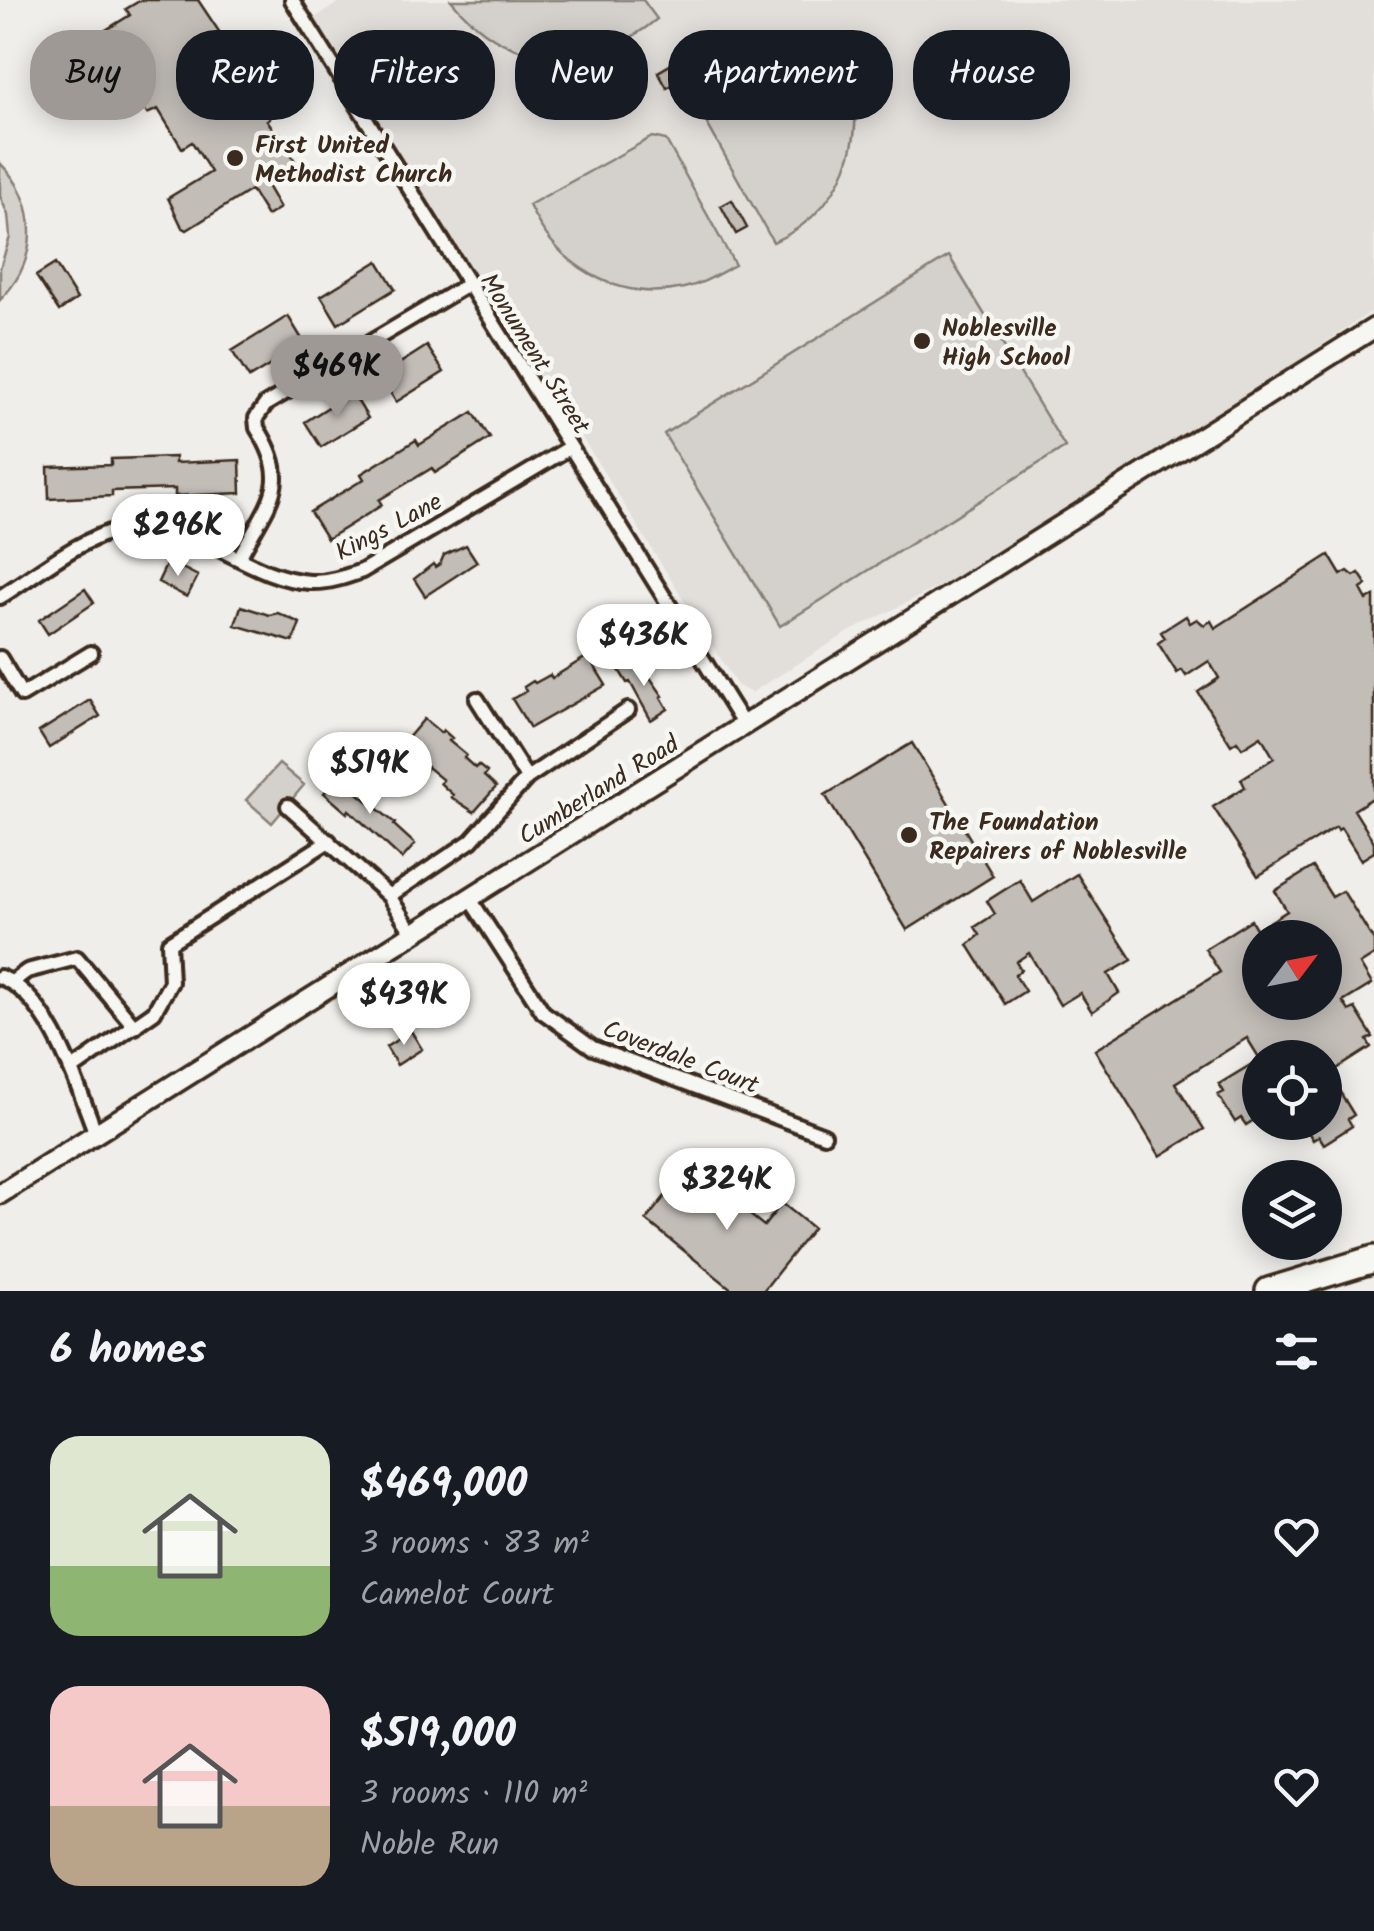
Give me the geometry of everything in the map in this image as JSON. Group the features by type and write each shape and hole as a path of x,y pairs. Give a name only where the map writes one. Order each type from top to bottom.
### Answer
{"highway":[{"path":"1269,1291 1374,1259"}],"street":[{"name":"Monument Street","path":"292,0 745,727"},
{"path":"239,558 277,479 275,459 257,428 259,412 266,404 467,285"},
{"name":"Cumberland Road","path":"0,1194 1374,328"},
{"name":"Kings Lane","path":"0,597 91,540 124,528 187,533 269,571 308,582 346,577 568,448"},
{"path":"0,658 22,695 91,653"},
{"path":"477,699 527,778"},
{"path":"389,896 472,841 527,778 628,710"},
{"path":"288,806 389,896 413,934"},
{"path":"71,1070 154,1012 168,991 169,942 329,841"},
{"name":"Coverdale Court","path":"470,899 543,1012 594,1048 824,1135"},
{"path":"96,1134 71,1070 36,1005 6,979 78,958 135,1027"}],"shaded area":[{"name":"Noblesville High School","path":"343,0 1374,0 1374,310 983,564 847,633 751,693 737,685 566,412 498,318 375,120 495,120 495,30 334,30 334,53 313,19"},
{"path":"451,0 643,0 657,19 641,30 515,30 515,47 495,38 495,30 483,30"},
{"path":"705,120 855,120 850,154 840,181 801,226 773,242"},
{"path":"652,137 666,140 735,265 684,288 635,290 592,275 555,245 529,205"},
{"path":"0,163 22,196 30,232 22,267 0,300 0,268 10,237 8,215 0,196"},
{"path":"949,256 1065,447 780,626 664,434"},
{"path":"279,764 304,785 272,823 246,800"}],"building":[{"path":"141,0 198,0 218,30 176,30 176,120 267,120 279,132 297,165 266,184 280,208 267,216 251,190 187,230 182,227 168,198 211,172 192,142 182,148 156,110 156,30 106,30 130,15 126,9"},
{"path":"668,66 668,87 667,88 658,72"},
{"path":"732,200 747,228 736,234 721,206"},
{"path":"378,261 395,289 338,324 321,296"},
{"path":"55,264 77,299 59,311 36,276"},
{"path":"288,316 305,344 249,378 232,351"},
{"path":"427,346 444,372 396,402 380,376"},
{"path":"352,392 368,418 321,447 305,422"},
{"path":"473,412 490,438 435,473 432,468 379,500 382,505 327,539 310,512 364,479 361,474 416,440 419,445"},
{"path":"175,457 175,463 240,460 241,493 175,496 175,489 49,499 48,467 111,465 111,459"},
{"path":"466,545 477,562 425,596 414,579 433,564 440,564 444,555"},
{"path":"1329,555 1341,575 1348,571 1354,576 1359,573 1367,585 1361,589 1367,600 1374,596 1374,797 1354,810 1374,842 1374,852 1361,860 1341,828 1336,827 1258,876 1213,807 1245,787 1241,779 1274,758 1261,736 1242,748 1237,741 1231,745 1198,692 1219,678 1209,661 1186,676 1182,670 1177,673 1158,643 1165,638 1161,632 1186,616 1190,623 1197,619 1204,625 1211,621 1215,628"},
{"path":"168,561 198,576 187,597 158,582"},
{"path":"85,589 94,603 48,634 39,620"},
{"path":"241,606 269,615 278,613 300,623 293,642 235,625"},
{"path":"588,656 606,685 530,728 512,699 526,691 524,687 533,681 550,675 552,678"},
{"path":"637,659 668,709 651,720 619,670"},
{"path":"90,700 100,716 49,748 39,732"},
{"path":"424,719 452,738 449,741 466,755 464,758 487,772 484,776 496,787 474,812 451,797 440,783 443,780 427,767 425,770 401,746"},
{"name":"The Foundation Repairers of Noblesville","path":"912,743 993,876 907,930 825,795"},
{"path":"338,777 415,844 402,859 349,810 347,813 324,793"},
{"path":"1313,867 1332,897 1343,891 1374,941 1374,955 1360,964 1372,984 1343,1002 1349,1011 1355,1008 1373,1037 1367,1040 1371,1047 1342,1066 1342,1040 1242,1040 1175,1083 1204,1129 1160,1156 1095,1050 1220,972 1205,949 1242,926 1242,1020 1342,1020 1342,920 1273,920 1287,911 1275,891"},
{"path":"1077,874 1132,960 1108,974 1119,993 1092,1012 1080,993 1060,1005 1029,953 1016,962 1021,970 1015,975 1025,991 1005,1004 968,945 980,935 975,927 995,914 987,901 1020,880 1033,902"},
{"path":"411,1031 422,1049 397,1065 386,1047"},
{"path":"1242,1070 1242,1119 1235,1122 1218,1095 1224,1092 1219,1084"},
{"path":"1342,1095 1354,1115 1348,1119 1352,1126 1342,1132"},
{"path":"689,1166 764,1226 782,1203 813,1228 763,1291 734,1291 646,1220"}],"place":[{"name":"First United Methodist Church","path":"235,158"},
{"name":"Noblesville High School","path":"922,341"},
{"name":"The Foundation Repairers of Noblesville","path":"909,835"}]}
